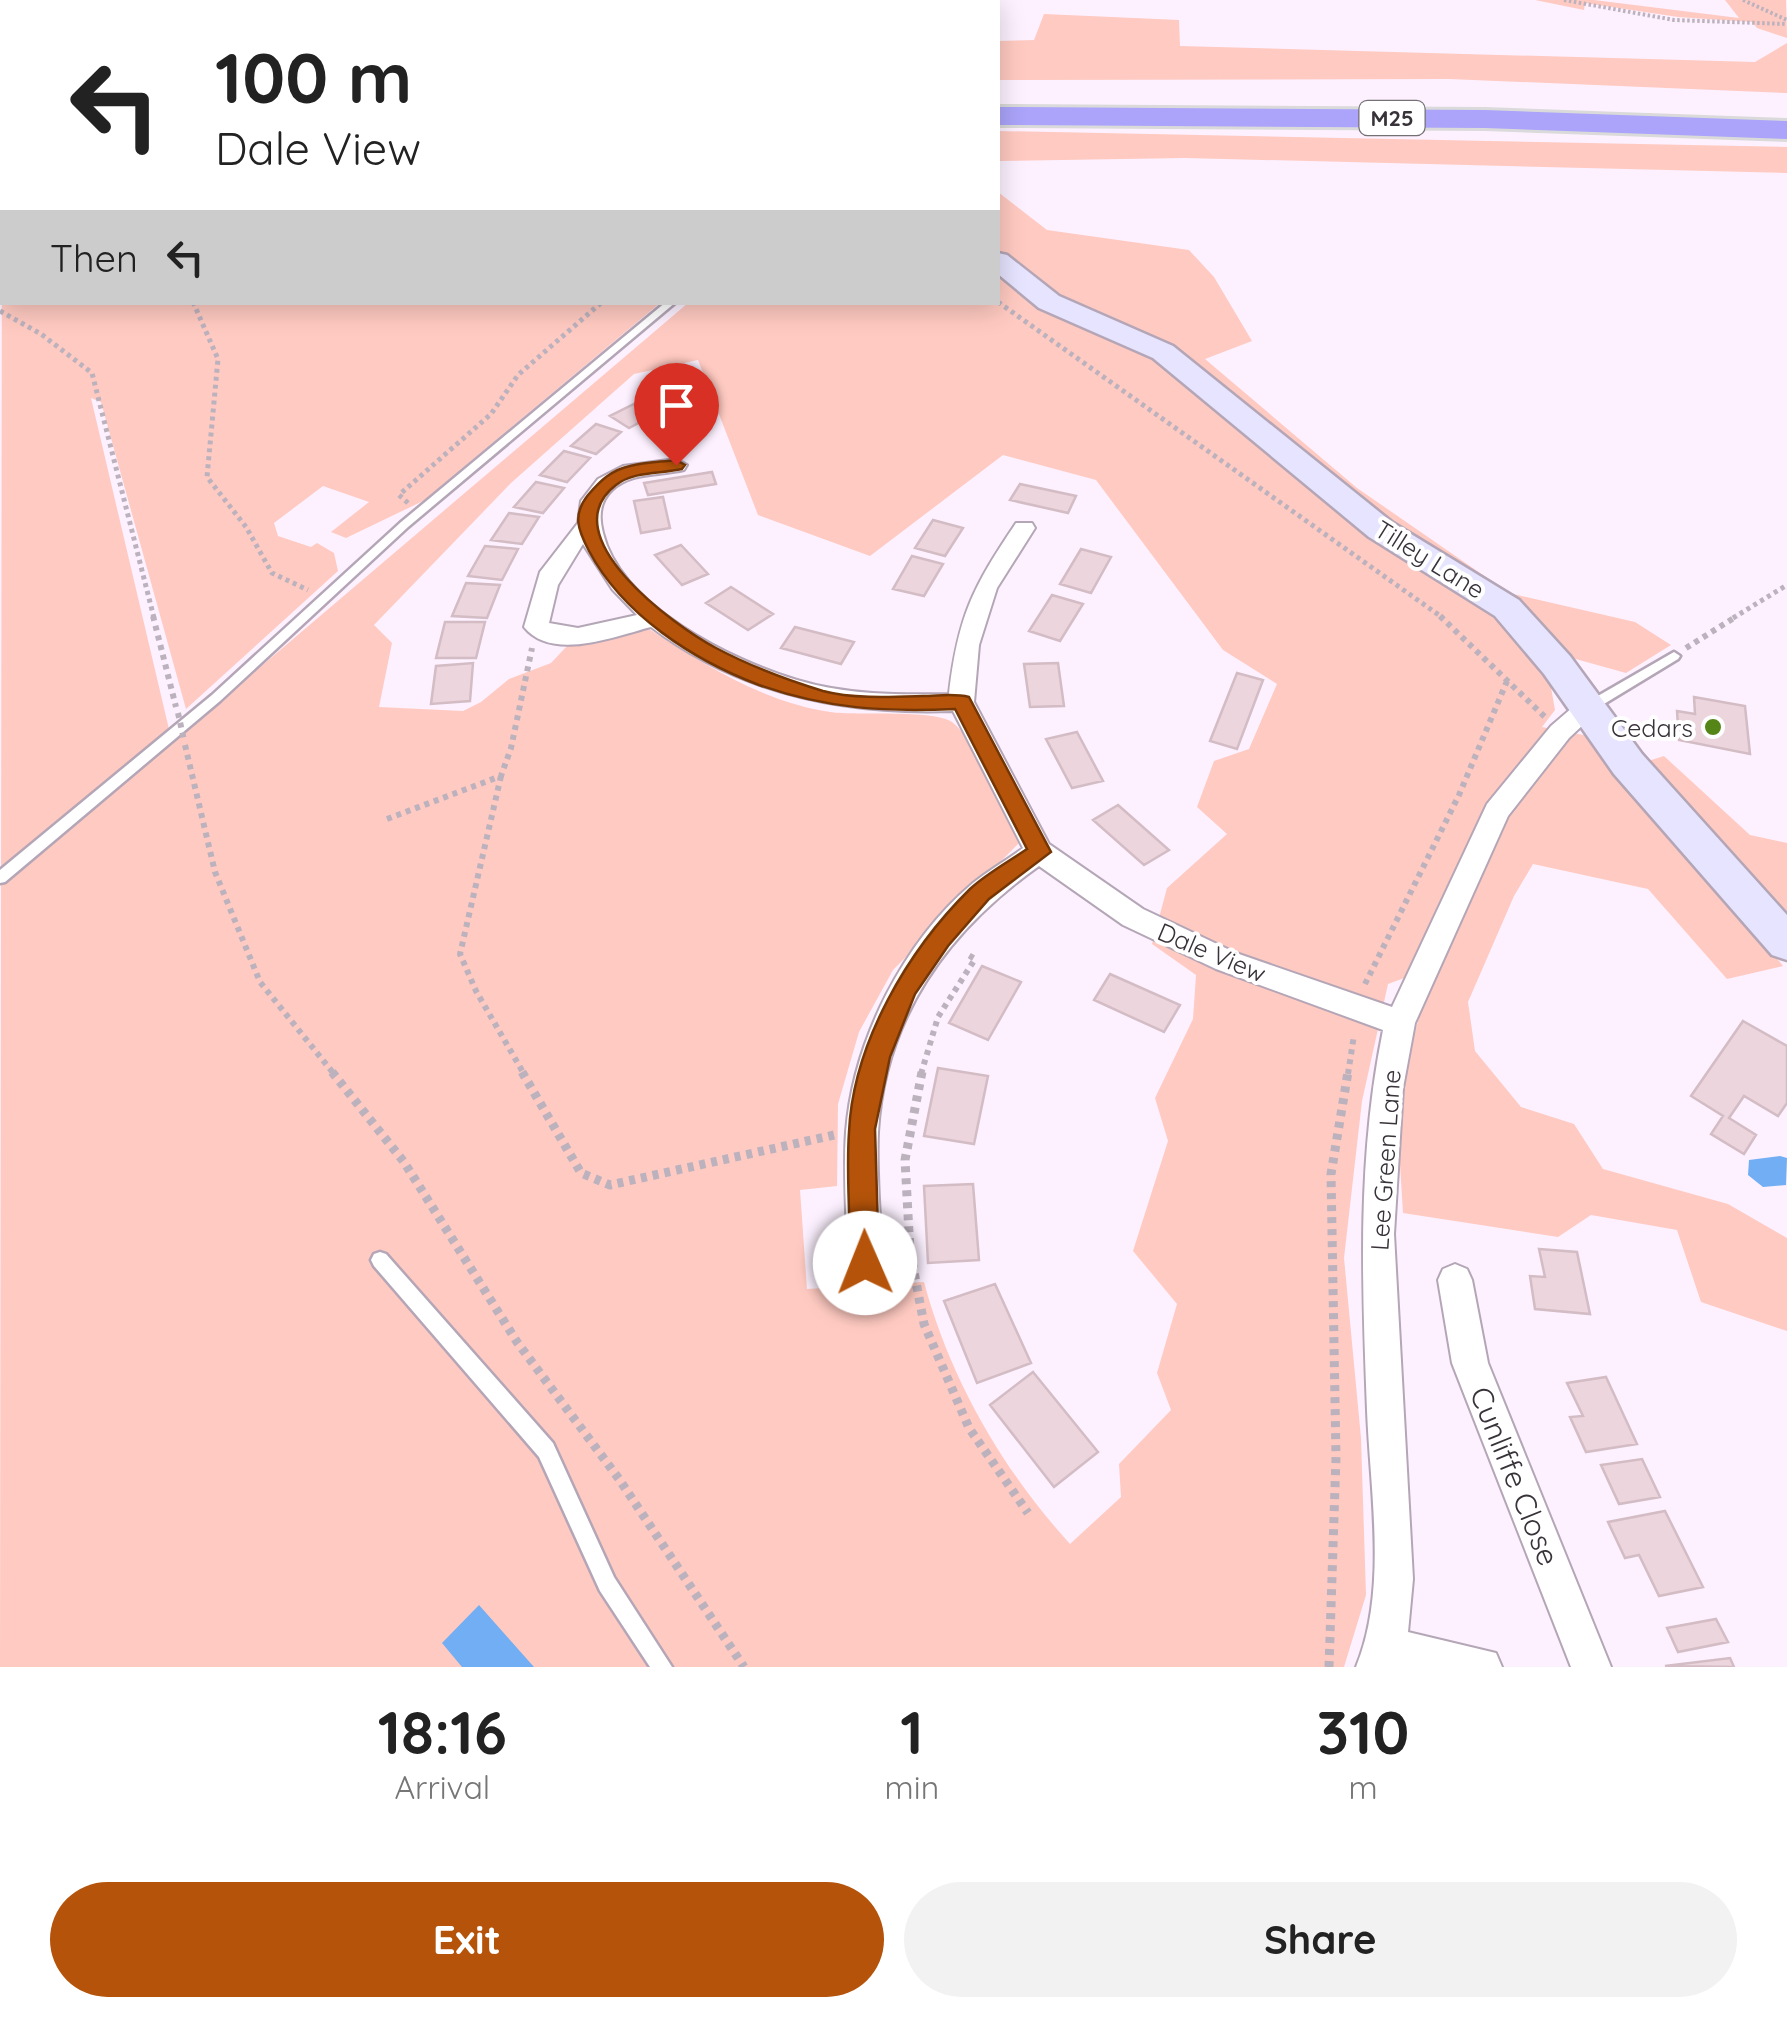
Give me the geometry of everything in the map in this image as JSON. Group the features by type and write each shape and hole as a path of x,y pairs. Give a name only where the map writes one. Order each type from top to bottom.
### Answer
{"highway":[{"name":"M25","path":"1000,96 1467,98 1787,109"},
{"name":"M25","path":"1000,116 1485,119 1787,130"}],"street":[{"name":"Tilley Lane","path":"1000,263 1049,302 1163,352 1381,530 1508,608 1588,707 1628,764 1787,943"},
{"path":"676,465 632,470 609,482 588,507 586,528 601,556 628,593 655,618 721,659 764,679 828,700 961,702 967,644 985,588 1024,528"},
{"path":"586,528 564,549 540,592 536,626 548,636 582,634 655,618"},
{"name":"Dale View","path":"961,702 1040,852 1148,924 1226,961 1400,1023"},
{"name":"Lee Green Lane","path":"1381,1658 1393,1579 1376,1234 1387,1088 1400,1023 1497,811 1560,732 1588,707"},
{"path":"865,1263 862,1129 878,1057 899,1003 939,939 981,893 1040,852"},
{"name":"Cunliffe Close","path":"1456,1280 1470,1363 1591,1667"},
{"path":"1381,1658 1482,1667"}],"lane":[{"path":"0,878 216,698 322,596 668,305"},
{"path":"1588,707 1674,656"},
{"path":"380,1260 546,1450 607,1584 662,1667"}],"path":[{"path":"1564,0 1655,18 1787,22"},
{"path":"1744,0 1787,22"},
{"path":"1000,303 1435,611 1560,732"},
{"path":"193,305 218,359 207,477 246,527 272,573 322,596"},
{"path":"420,512 399,495 491,414 518,375 599,305"},
{"path":"0,311 42,334 92,373 215,872 260,982 404,1162 517,1342 619,1478 744,1667"},
{"path":"1674,656 1787,585"},
{"path":"536,626 511,748 460,954 476,991 580,1172 610,1185 862,1129"},
{"path":"387,818 501,776"},
{"path":"939,939 975,959 938,1017 924,1058 905,1160 910,1250 924,1324 969,1428 1028,1513"}],"shaded area":[{"path":"1535,0 1594,0 1739,18 1725,0 1786,0 1787,38 1757,28 1752,22 1678,17 1585,3 1584,10"},
{"path":"1044,14 1179,20 1180,46 1755,62 1787,43 1787,93 1449,79 1000,80 1000,41 1034,40"},
{"path":"1000,131 1787,147 1787,173 1185,158 1000,161"},
{"path":"1000,194 1047,230 1189,250 1214,277 1252,341 1205,359 1357,488 1509,593 1635,622 1671,645 1626,673 1572,658 1547,665 1555,710 1542,727 1599,738 1783,966 1727,979 1648,889 1533,864 1514,896 1468,1002 1475,1051 1521,1107 1574,1124 1603,1169 1728,1204 1787,1238 1787,1331 1701,1302 1677,1230 1591,1215 1558,1237 1403,1213 1396,1098 1428,986 1407,977 1388,984 1362,1101 1344,1258 1361,1438 1366,1595 1344,1667 0,1667 2,305 658,305 423,501 346,538 331,532 369,502 323,486 274,523 278,536 311,547 317,543 334,553 338,571 186,709 101,402 91,398 172,742 686,305 1000,305","holes":["698,360 758,515 870,556 1003,455 1096,480 1223,650 1277,684 1249,749 1214,761 1197,807 1227,834 1167,888 1152,944 1196,975 1193,1019 1155,1098 1168,1141 1133,1251 1177,1304 1157,1373 1171,1410 1119,1464 1121,1497 1070,1544 1022,1485 981,1421 948,1353 924,1282 807,1289 800,1190 837,1186 838,1104 859,1032 893,970 1020,842 979,759 960,730 942,718 830,712 782,700 713,668 649,629 567,646 551,663 509,679 463,711 379,707 392,643 374,625 511,483 634,374"]},
{"path":"1664,756 1750,835 1787,843 1787,915 1645,762"}],"water":[{"path":"1787,1158 1786,1185 1763,1187 1748,1175 1749,1160"},
{"path":"479,1605 534,1667 462,1667 442,1643"}],"building":[{"path":"708,385 715,400 670,409 663,393"},
{"path":"644,399 663,410 629,428 610,416"},
{"path":"596,424 621,432 596,454 571,446"},
{"path":"564,451 590,458 567,482 540,475"},
{"path":"712,472 716,484 648,495 644,483"},
{"path":"536,482 564,488 543,513 514,507"},
{"path":"1020,484 1076,496 1068,513 1010,500"},
{"path":"663,497 670,528 641,533 634,501"},
{"path":"509,513 539,517 522,544 491,540"},
{"path":"933,520 963,528 945,556 915,548"},
{"path":"681,545 708,574 682,585 655,555"},
{"path":"485,546 518,549 502,580 468,576"},
{"path":"1081,549 1111,557 1091,593 1060,584"},
{"path":"912,556 943,564 924,596 893,589"},
{"path":"466,583 500,585 487,618 452,616"},
{"path":"731,587 773,614 748,630 706,603"},
{"path":"1052,595 1083,604 1060,641 1029,631"},
{"path":"445,622 485,622 476,658 436,658"},
{"path":"795,627 854,642 841,664 781,648"},
{"path":"473,663 470,701 431,704 436,666"},
{"path":"1058,663 1064,706 1030,707 1024,664"},
{"path":"1237,673 1263,680 1237,749 1210,741"},
{"name":"Cedars","path":"1694,697 1745,706 1750,754 1679,740 1677,711 1695,714"},
{"path":"1077,732 1103,781 1072,788 1046,739"},
{"path":"1118,805 1169,850 1144,865 1093,820"},
{"path":"982,966 1021,982 988,1040 949,1023"},
{"path":"1110,974 1180,1005 1164,1032 1094,1000"},
{"path":"1743,1021 1787,1046 1787,1103 1778,1116 1744,1096 1729,1118 1756,1135 1744,1154 1711,1134 1723,1116 1691,1096"},
{"path":"938,1068 988,1076 974,1144 924,1136"},
{"path":"973,1184 979,1260 928,1263 924,1186"},
{"path":"1539,1249 1577,1252 1590,1314 1535,1309 1530,1276 1545,1277"},
{"path":"995,1284 1031,1363 977,1383 944,1301"},
{"path":"1033,1372 1098,1452 1054,1487 990,1405"},
{"path":"1606,1377 1637,1444 1586,1452 1570,1417 1583,1416 1567,1383"},
{"path":"1642,1459 1660,1497 1619,1504 1601,1465"},
{"path":"1665,1511 1703,1587 1659,1596 1639,1555 1625,1558 1608,1522"},
{"path":"1716,1619 1728,1642 1678,1652 1667,1628"},
{"path":"1730,1658 1734,1667 1665,1666"}],"place":[{"name":"Cedars","path":"1713,727"}],"route":[{"path":"676,465 632,470 609,482 588,507 586,528 628,593 655,618 707,652 764,679 828,700 961,702 1040,852 981,893 939,939 904,990 878,1057 862,1129 865,1263"}]}
